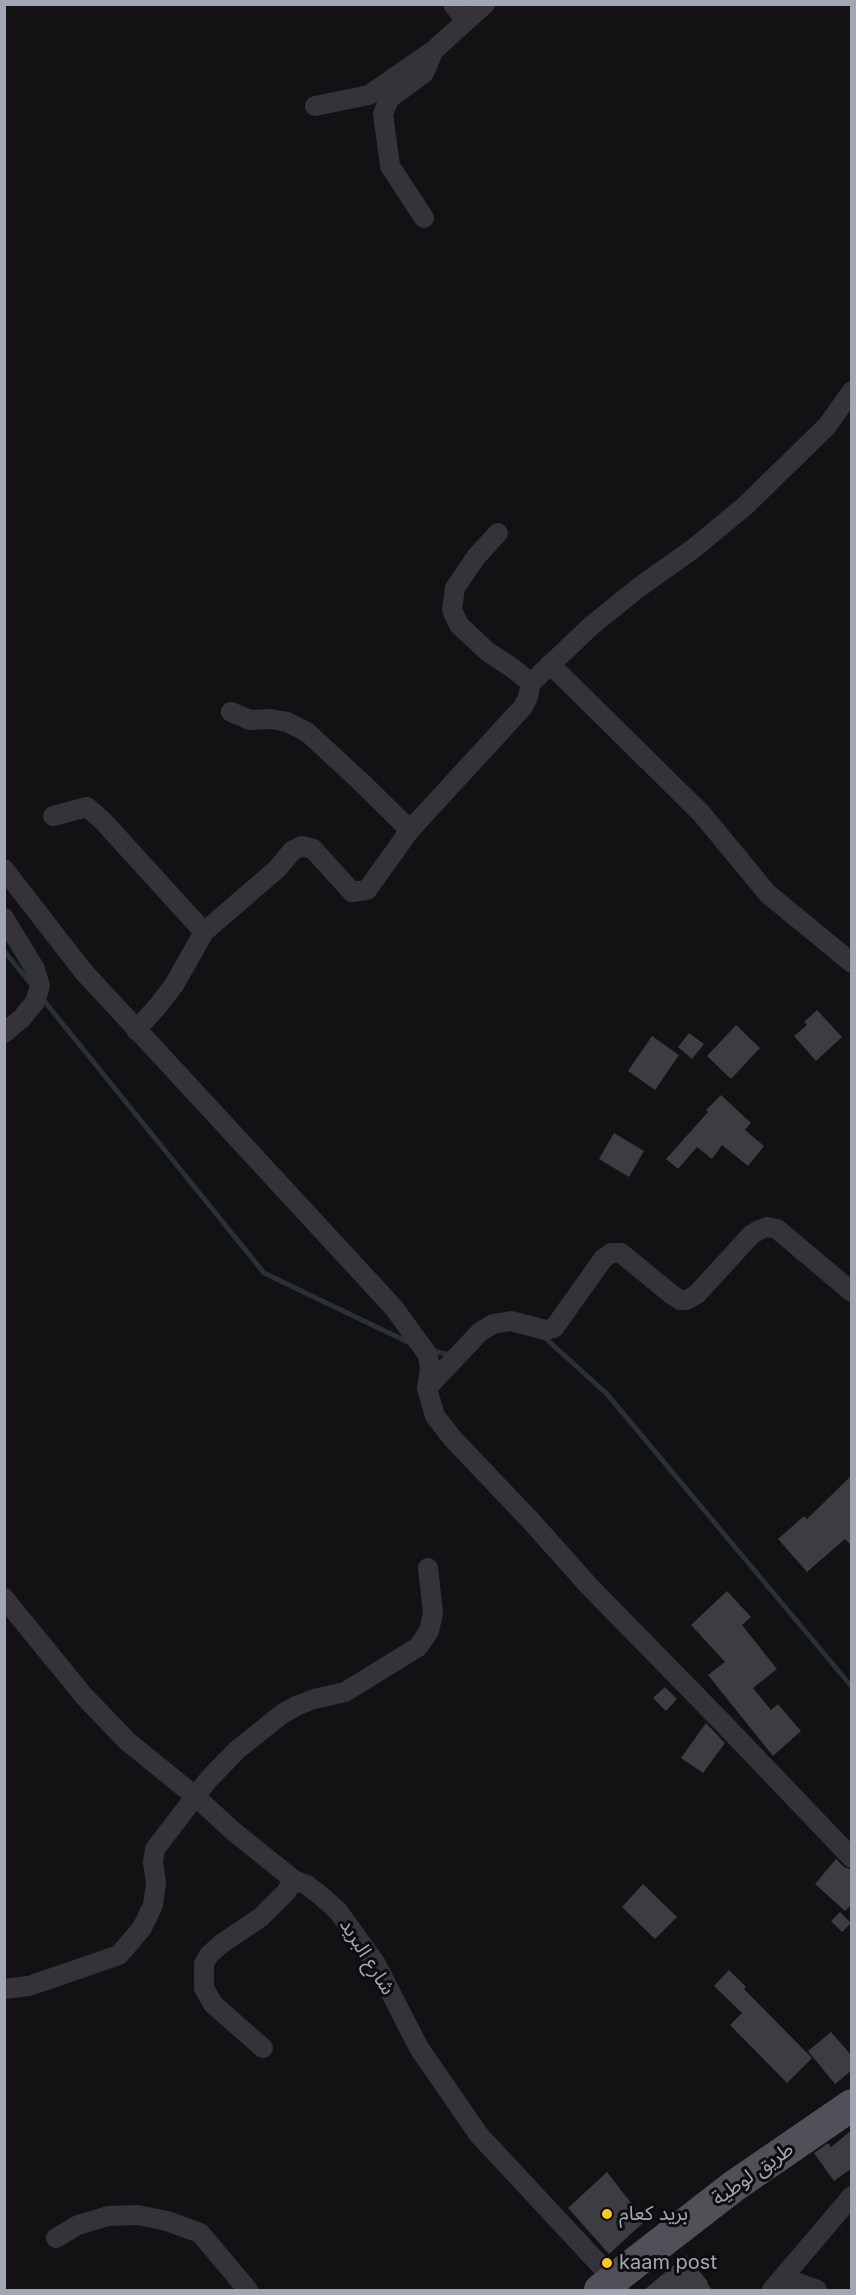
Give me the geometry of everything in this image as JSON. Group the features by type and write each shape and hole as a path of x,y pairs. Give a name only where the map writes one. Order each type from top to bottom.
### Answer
{"main road":[{"name":"طريق لوطية","path":"611,2287 734,2186 852,2105"}],"street":[{"path":"453,4 465,20"},
{"path":"315,106 369,95 434,50 484,4"},
{"path":"424,218 390,166 383,114 388,99 424,73 434,50"},
{"path":"136,1030 174,984 204,932 277,869 292,851 302,846 313,849 352,892 367,890 410,830 523,707 531,683 598,620 693,549 745,506 827,426 852,391"},
{"path":"498,533 476,557 455,588 452,610 459,625 488,652 531,683"},
{"path":"550,664 701,813 768,894 852,963"},
{"path":"231,712 249,720 271,719 287,722 307,732 410,830"},
{"path":"53,816 87,807 103,821 204,932"},
{"path":"4,869 83,971 394,1308 428,1354 430,1369 427,1388 435,1416 453,1439 589,1586 852,1858"},
{"path":"4,918 35,969 40,986 35,1002 22,1018 4,1032"},
{"path":"427,1388 480,1332 493,1324 511,1321 545,1330 554,1328 603,1259 611,1252 621,1253 671,1294 680,1300 687,1300 697,1294 751,1235 767,1227 777,1229 852,1292"},
{"path":"4,1989 29,1986 119,1955 142,1928 153,1905 156,1883 153,1862 155,1849 208,1780 237,1750 282,1714 296,1706 345,1692 418,1647 429,1631 433,1613 428,1568"},
{"name":"شارع البريد","path":"4,1598 100,1713 146,1758 196,1797 233,1832 294,1880 307,1885 320,1895 351,1927 376,1964 419,2048 479,2135 611,2287"},
{"path":"263,2048 213,2004 204,1988 202,1976 204,1964 209,1955 221,1944 261,1917 286,1892 294,1880"},
{"path":"778,2284 852,2196"},
{"path":"56,2238 78,2225 108,2216 138,2215 166,2221 200,2233 248,2290"},
{"path":"778,2284 817,2290"}],"building":[{"path":"817,1010 842,1037 816,1061 794,1036 807,1025 804,1022"},
{"path":"736,1025 760,1048 731,1079 707,1056"},
{"path":"689,1033 704,1044 692,1059 678,1047"},
{"path":"652,1036 679,1055 655,1090 628,1071"},
{"path":"721,1095 751,1123 745,1130 764,1146 748,1166 722,1145 712,1159 697,1147 678,1169 666,1159"},
{"path":"614,1133 644,1151 629,1177 599,1159"},
{"path":"852,1475 852,1546 845,1539 807,1572 778,1539 804,1516 807,1519"},
{"path":"727,1591 751,1617 742,1625 777,1669 753,1688 771,1710 778,1704 801,1731 773,1756 708,1675 725,1662 691,1625"},
{"path":"665,1687 677,1699 666,1711 653,1698"},
{"path":"706,1723 725,1743 703,1773 681,1758"},
{"path":"836,1859 844,1867 852,1870 852,1904 845,1911 815,1884"},
{"path":"643,1884 677,1917 655,1939 622,1907"},
{"path":"840,1912 851,1923 842,1932 831,1921"},
{"path":"729,1970 746,1987 744,1989 812,2058 787,2083 730,2025 742,2013 714,1986"},
{"path":"831,2032 852,2056 852,2070 835,2084 808,2051"},
{"path":"852,2130 852,2168 834,2181 814,2153 828,2143 831,2147"},
{"name":"بريد كعام","path":"607,2172 645,2221 609,2254 568,2208"},
{"path":"686,2255 712,2290 644,2290"}],"waterway":[{"path":"4,951 32,985"},
{"path":"41,997 264,1273 412,1344"},
{"path":"543,1336 607,1394 852,1687"},
{"path":"432,1351 452,1355"}],"place":[{"name":"بريد كعام","path":"607,2214"},
{"name":"kaam post","path":"607,2263"}]}
